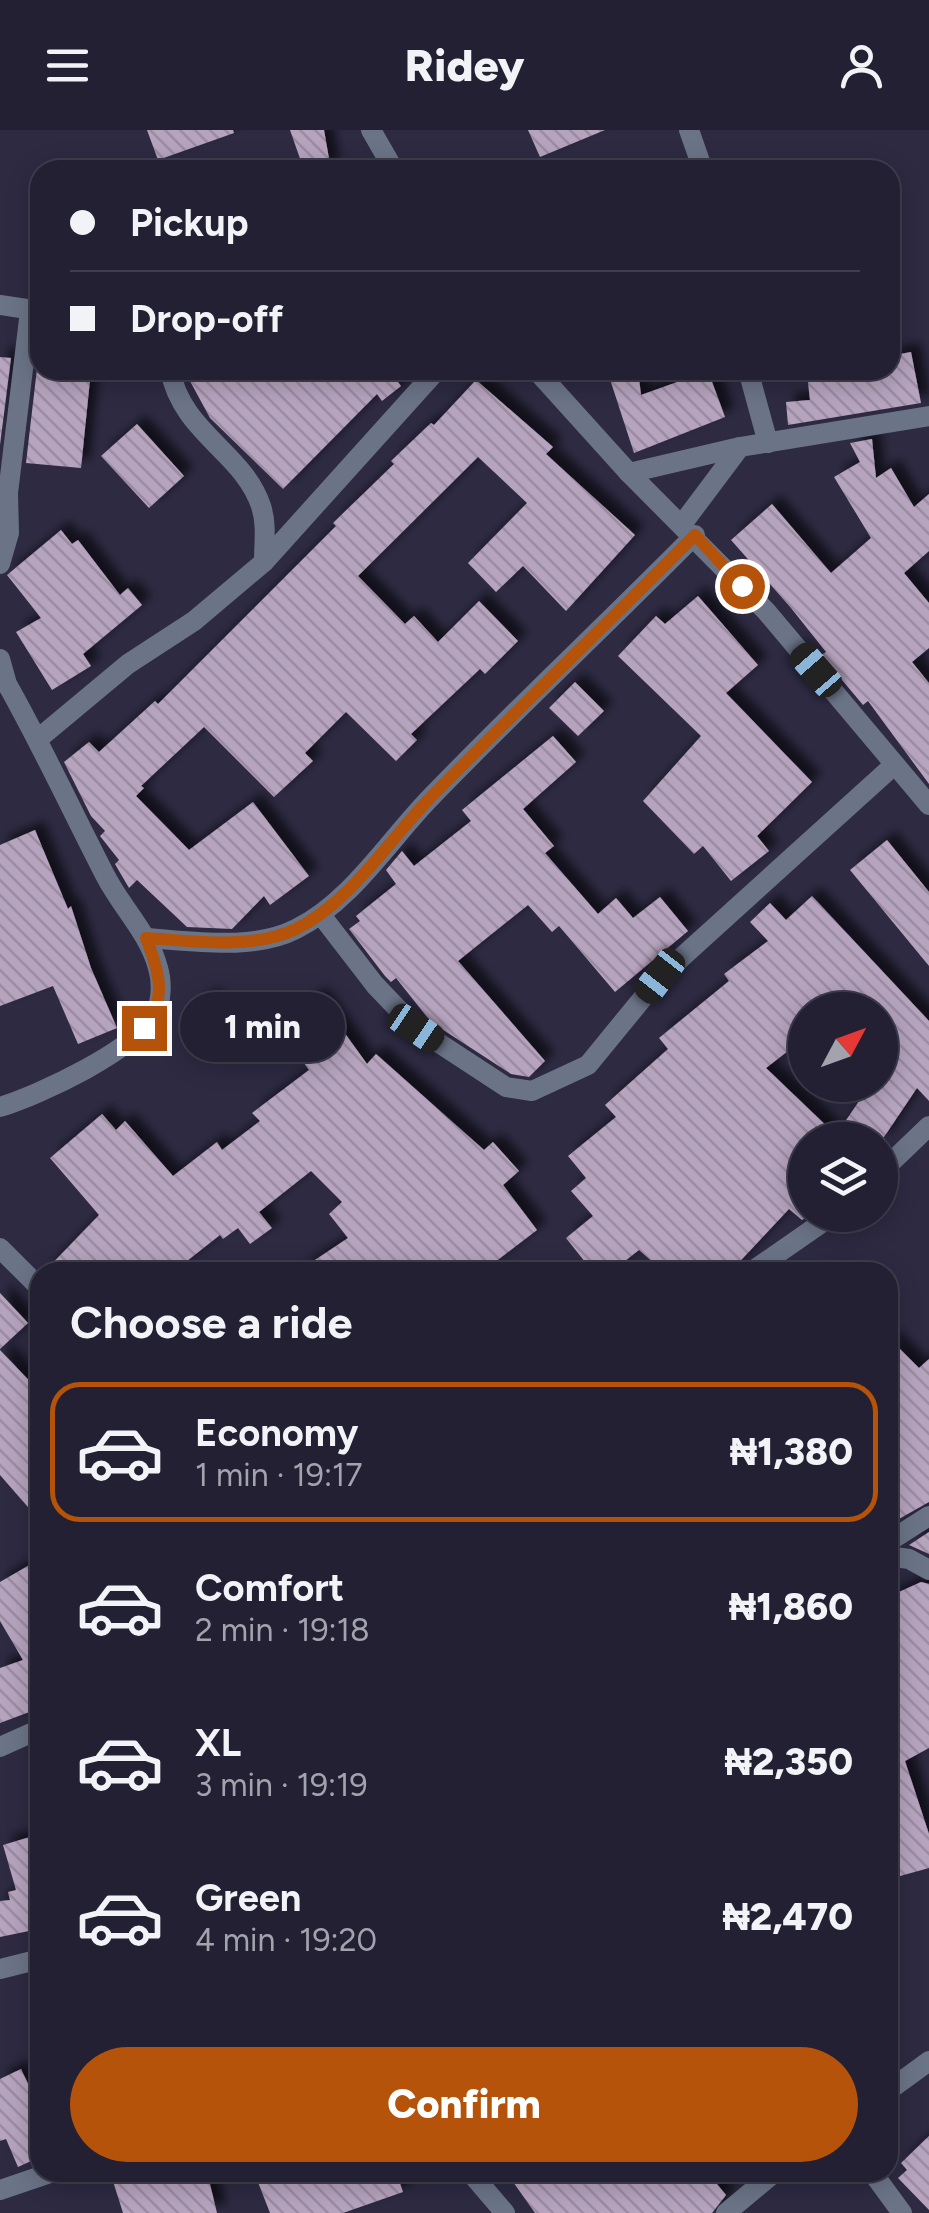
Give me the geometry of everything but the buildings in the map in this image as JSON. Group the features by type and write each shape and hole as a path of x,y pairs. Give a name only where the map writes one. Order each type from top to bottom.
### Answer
{"street":[{"path":"371,130 388,160"},
{"path":"689,130 700,160"},
{"path":"0,305 30,310"},
{"path":"0,564 9,533 8,492 30,345"},
{"path":"172,380 190,420 247,481 260,503 264,562"},
{"path":"38,739 128,664 194,621 264,562 428,380"},
{"path":"545,380 629,473 689,529 766,611 929,806"},
{"path":"751,380 768,443"},
{"path":"629,473 740,448 929,416"},
{"path":"146,938 215,942 265,938 293,931 321,915 689,529 740,448"},
{"path":"0,660 7,684 107,880 146,938 160,989 156,1012 144,1028 40,1094 0,1107"},
{"path":"321,915 375,985 416,1028 506,1087 532,1091 588,1066 660,976 894,765"},
{"path":"898,1156 929,1126"},
{"path":"765,1262 809,1232"},
{"path":"0,1248 30,1278"},
{"path":"898,1536 929,1516"},
{"path":"898,1557 929,1570"},
{"path":"2,1741 30,1731"},
{"path":"0,1969 30,1962"},
{"path":"898,2084 929,2062"},
{"path":"0,2190 30,2180"},
{"path":"479,2182 506,2213"},
{"path":"726,2213 763,2182"},
{"path":"879,2182 902,2213"}],"route":[{"path":"144,1028 156,1012 160,989 158,968 146,938 215,942 265,938 293,931 321,915 429,800 695,535 742,586"}]}
